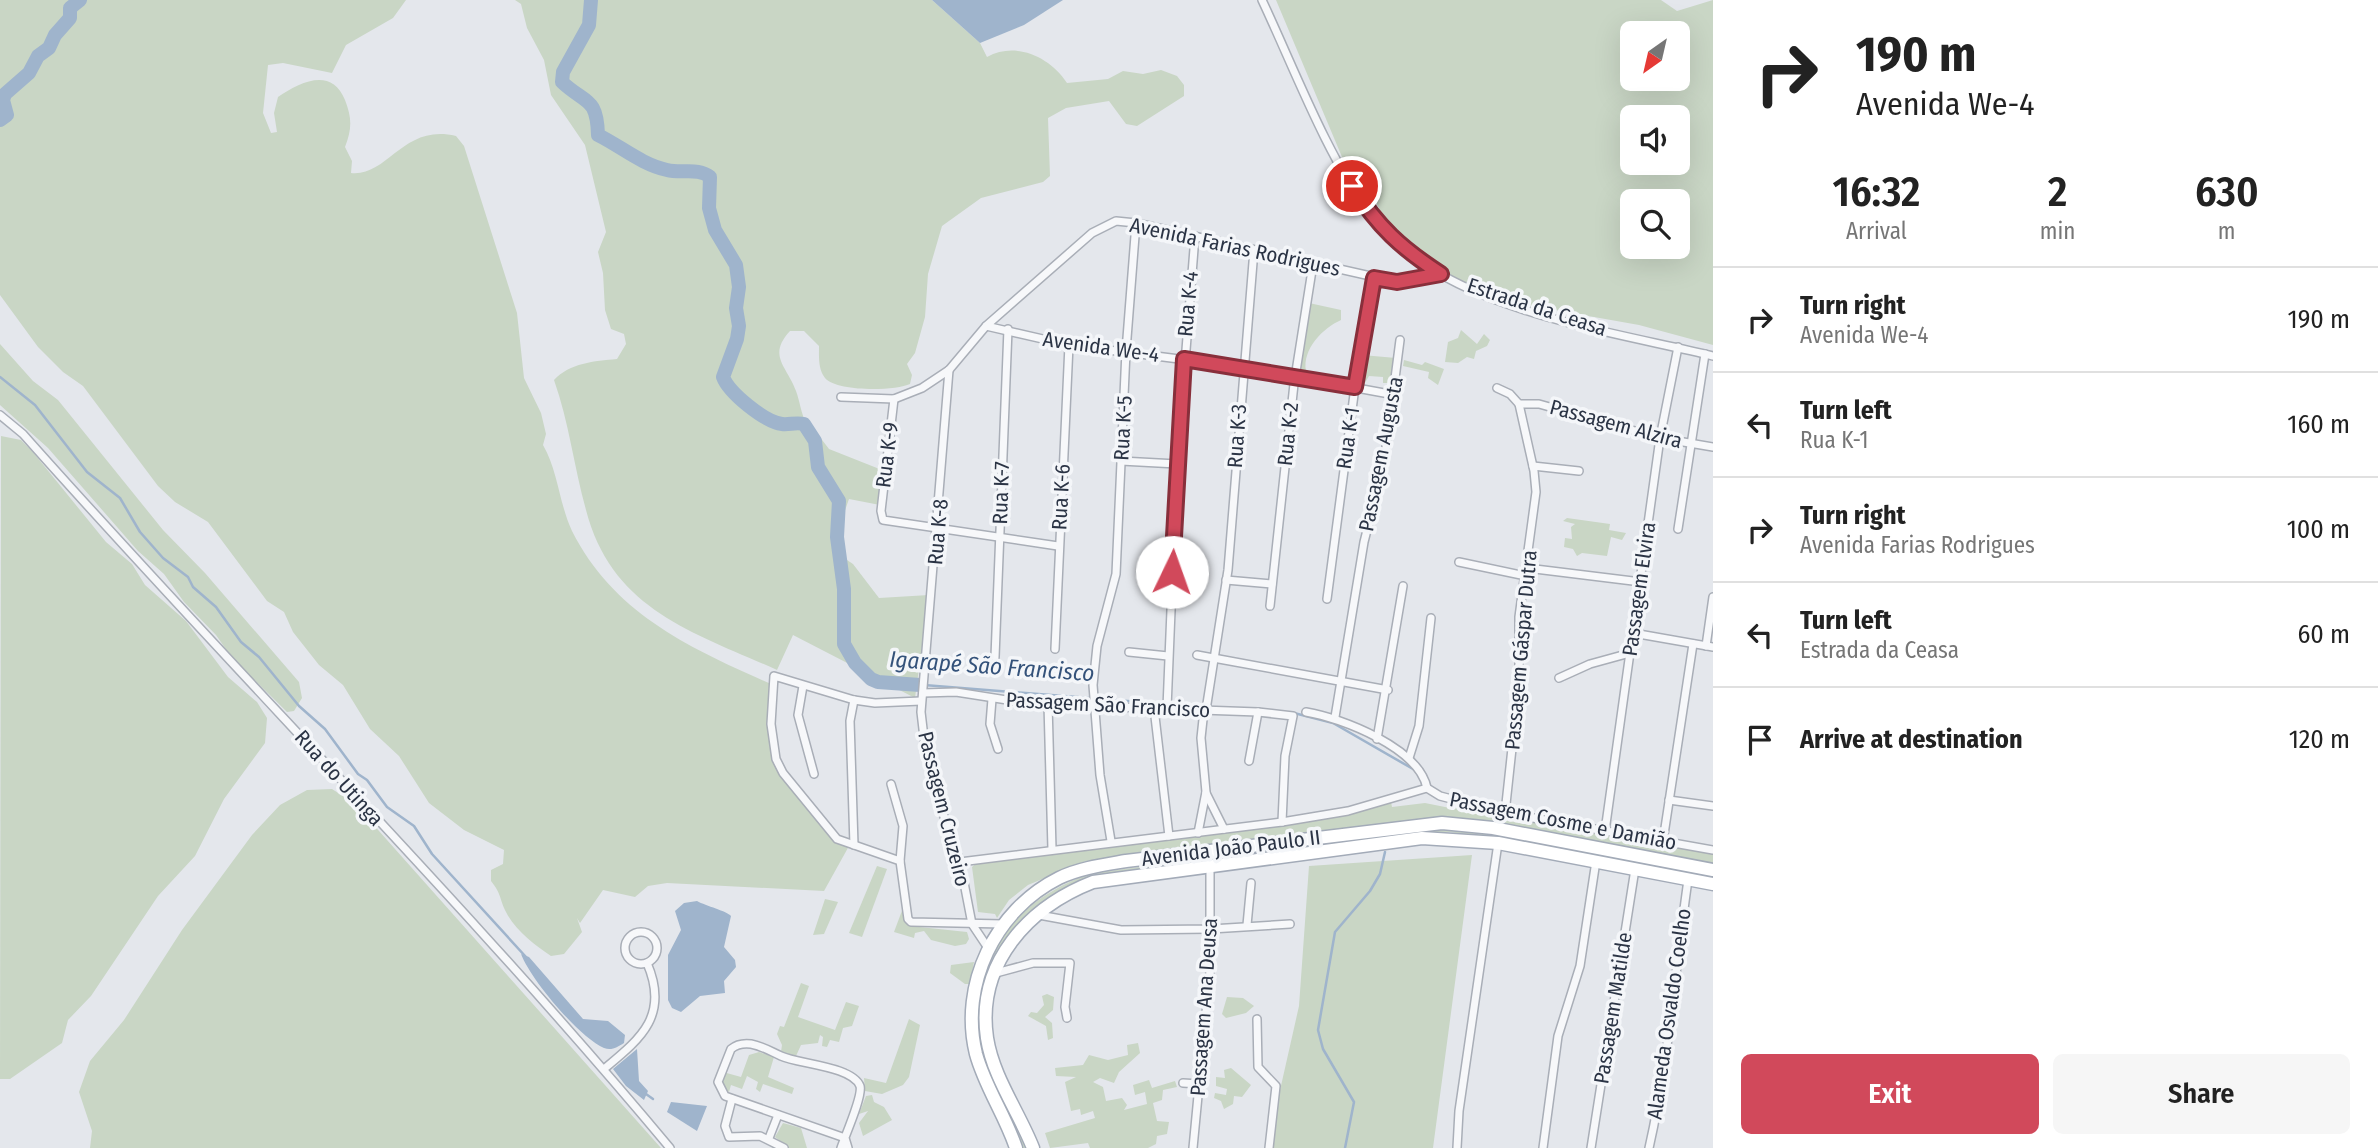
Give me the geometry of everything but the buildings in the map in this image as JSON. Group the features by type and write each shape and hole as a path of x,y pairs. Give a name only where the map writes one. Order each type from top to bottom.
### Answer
{"main road":[{"name":"Avenida João Paulo II","path":"1016,1148 984,1080 973,1040 973,999 988,948 1003,924 1040,889 1084,869 1420,824 1493,828 1713,870"},
{"name":"Avenida João Paulo II","path":"1033,1148 996,1069 987,1039 987,1010 996,973 1013,937 1035,914 1064,893 1094,882 1422,838 1498,843 1713,884"}],"street":[{"name":"Estrada da Ceasa","path":"1262,0 1332,149 1370,215 1391,239 1441,274 1481,292 1564,320 1709,355"},
{"name":"Avenida Farias Rodrigues","path":"841,397 894,399 922,388 949,370 998,314 1092,233 1116,221 1136,223 1397,282 1441,274"},
{"name":"Rua K-5","path":"1111,841 1100,775 1094,702 1097,646 1111,598 1117,550 1126,351 1136,223"},
{"name":"Rua K-4","path":"1167,705 1177,464 1195,236"},
{"name":"Rua K-3","path":"1206,792 1201,738 1216,659 1226,580 1254,250"},
{"name":"Rua K-2","path":"1270,606 1294,376 1314,264"},
{"name":"Rua K-1","path":"1327,599 1355,387 1374,278"},
{"path":"998,314 1009,331"},
{"name":"Avenida We-4","path":"986,326 1069,345 1242,367 1395,395"},
{"name":"Rua K-7","path":"995,657 1009,331"},
{"name":"Passagem Augusta","path":"1335,717 1360,569 1384,463 1401,340"},
{"name":"Rua K-6","path":"1055,649 1069,345"},
{"name":"Passagem Elvira","path":"1605,831 1660,438 1678,347"},
{"path":"1678,530 1691,443 1709,355"},
{"name":"Rua K-8","path":"923,691 949,370"},
{"path":"1497,388 1510,394 1519,404"},
{"name":"Rua K-9","path":"894,399 881,518 886,522 938,530"},
{"name":"Passagem Alzira","path":"1519,404 1556,408 1660,438 1713,447"},
{"name":"Passagem Gáspar Dutra","path":"1505,813 1520,684 1519,617 1536,492 1519,404"},
{"name":"Rua do Utinga","path":"0,415 23,434 275,706 604,1069 670,1148"},
{"path":"1121,461 1177,464"},
{"path":"1533,466 1580,471"},
{"path":"938,530 1058,546"},
{"path":"1459,562 1527,572 1641,582"},
{"path":"1226,580 1272,584"},
{"path":"1377,739 1388,690 1403,586"},
{"path":"1633,633 1710,646 1713,597"},
{"path":"1409,758 1419,726 1431,618"},
{"path":"1663,841 1693,644"},
{"path":"1129,652 1168,656"},
{"path":"1559,678 1590,664 1630,653"},
{"path":"1197,655 1388,690"},
{"name":"Passagem São Francisco","path":"854,845 832,836 776,760 771,724 774,676 854,700 875,703 923,691 956,692 992,699 1048,704 1094,702 1154,708 1167,705 1293,716 1285,756 1282,822"},
{"path":"803,686 798,715 814,774"},
{"name":"Passagem Cruzeiro","path":"923,691 928,756 960,862 972,925"},
{"path":"992,699 990,724 998,749"},
{"path":"854,700 850,721 854,845 900,861"},
{"path":"1048,704 1052,849"},
{"path":"1154,708 1169,836"},
{"path":"1250,761 1258,712"},
{"path":"1306,712 1335,717 1409,758 1425,777 1427,788"},
{"path":"891,784 904,826 900,861 908,919 915,923 1003,924"},
{"name":"Passagem Cosme e Damião","path":"960,862 1111,841 1282,822 1348,811 1427,788 1440,796 1505,813 1713,850"},
{"path":"1206,792 1224,829"},
{"path":"1198,833 1206,792"},
{"path":"1669,800 1713,806"},
{"path":"1457,1148 1459,1111 1498,843"},
{"path":"1543,1148 1558,1036 1580,966 1596,861"},
{"name":"Passagem Ana Deusa","path":"1193,1148 1211,929 1210,865"},
{"name":"Passagem Matilde","path":"1591,1148 1635,869"},
{"name":"Alameda Osvaldo Coelho","path":"1649,1148 1664,1068 1674,973 1688,880"},
{"path":"1247,925 1251,883"},
{"path":"1035,914 1121,930 1211,929 1290,924"},
{"path":"972,925 988,948"},
{"path":"634,933 649,934 656,942 657,952 647,963 632,960 626,951 627,941 634,933"},
{"path":"604,1069 637,1043 650,1023 653,1000 647,963"},
{"path":"996,973 1033,963 1070,963 1065,1007 1067,1017"},
{"path":"1257,1019 1258,1067 1276,1086 1269,1148"},
{"path":"841,1148 845,1138 861,1091 858,1082 842,1072 781,1056 762,1046 738,1044 726,1056 718,1082 725,1096 845,1138"},
{"path":"1183,1083 1199,1084"},
{"path":"733,1099 726,1133 734,1138 753,1135 769,1138 784,1148"},
{"path":"769,1138 778,1115"},
{"path":"845,1138 848,1148"}],"green space":[{"path":"0,0 406,0 393,18 346,45 332,73 283,63 268,65 263,113 271,133 277,132 274,113 278,97 306,82 324,80 339,90 347,106 350,124 345,147 352,161 351,173 376,167 422,137 438,134 456,136 464,146 517,313 524,378 541,413 546,434 543,445 552,465 572,531 589,560 609,585 632,606 684,642 771,684 774,751 799,797 830,837 849,846 824,891 667,883 648,886 635,897 603,890 580,923 577,918 582,932 564,954 551,956 520,931 510,919 491,881 491,870 503,864 504,850 464,830 429,803 399,756 370,729 343,685 319,665 293,632 284,612 267,601 208,522 175,502 158,486 83,386 63,372 38,347 0,295"},
{"path":"515,0 932,0 980,43 987,57 1009,51 1032,54 1051,66 1067,83 1108,79 1123,71 1143,74 1161,70 1177,76 1184,85 1184,96 1137,126 1126,124 1109,101 1066,108 1048,118 1050,176 1043,182 981,198 942,226 928,274 925,317 915,353 907,364 912,375 910,384 866,389 831,383 821,371 819,346 804,331 790,331 783,340 779,354 796,391 806,423 829,449 882,470 880,505 849,499 837,533 838,554 853,564 879,598 929,595 915,698 793,635 777,670 715,643 660,613 636,595 615,572 598,544 586,510 554,380 575,366 617,359 626,344 624,334 611,329 605,310 603,273 598,252 606,232 585,145 551,95 544,60 527,28 521,4"},
{"path":"1276,0 1661,0 1677,11 1713,0 1713,345 1639,325 1532,306 1457,280 1418,256 1390,232 1371,191 1377,185 1367,163 1342,157"},
{"path":"1309,303 1341,310 1341,320 1327,328 1315,340 1307,355 1306,371 1341,378 1342,382 1299,374"},
{"path":"1461,330 1477,344 1484,334 1490,340 1487,346 1476,351 1474,359 1467,357 1458,363 1445,362 1448,342 1458,338"},
{"path":"0,344 33,381 58,400 163,530 205,573 299,682 302,698 294,711 287,712 232,658 164,574 138,551 48,448 0,405"},
{"path":"1362,355 1396,358 1396,379 1383,383 1383,377 1369,376 1363,386 1357,385"},
{"path":"1404,360 1422,365 1425,362 1444,369 1438,385 1428,378 1429,372 1403,366"},
{"path":"1,436 21,440 32,451 106,542 132,564 145,585 186,621 228,677 257,702 267,718 265,743 224,799 195,856 158,896 91,996 68,1020 62,1043 10,1079 0,1079"},
{"path":"1567,518 1610,524 1609,530 1626,533 1622,540 1611,537 1607,556 1582,553 1577,556 1573,549 1564,547 1565,538 1572,539 1571,527 1575,524 1563,521"},
{"path":"332,789 355,804 661,1148 90,1148 92,1131 79,1092 90,1061 124,1020 182,930 252,835 280,805 307,790"},
{"path":"1391,802 1392,807 1425,803 1455,809 1459,805 1475,813 1481,810 1713,853 1713,866 1465,820 1429,818 1083,862 1028,885 1009,900 997,918 995,914 978,912 972,867 979,861 1338,814"},
{"path":"1427,829 1463,829 1713,876 1713,879 1450,832 1390,835 1056,895 1019,924 983,1016 1030,1148 1022,1148 983,1063 975,1019 978,990 987,963 1000,938 1041,898 1066,883 1094,873"},
{"path":"1472,855 1433,1148 1272,1148 1276,1108 1299,1006 1309,866"},
{"path":"877,866 887,869 862,937 849,933"},
{"path":"825,899 838,902 824,934 813,935"},
{"path":"903,908 910,926 967,932 969,939 966,944 955,946 931,940 924,931 915,933 914,938 894,932"},
{"path":"974,962 970,984 965,984 950,973 951,965"},
{"path":"801,983 809,986 798,1017 835,1030 846,1002 859,1006 852,1026 843,1028 839,1042 830,1040 827,1047 822,1046 823,1037 820,1035 818,1043 801,1045 796,1056 781,1052 782,1045 777,1034 780,1026 784,1027"},
{"path":"1047,994 1054,997 1053,1010 1045,1017 1052,1023 1053,1038 1048,1040 1046,1026 1028,1016 1031,1012 1037,1013 1044,1005 1042,996"},
{"path":"1227,997 1243,998 1254,1006 1246,1013 1226,1018 1222,1014"},
{"path":"909,1019 920,1025 909,1077 903,1085 882,1094 865,1091 864,1078 886,1083"},
{"path":"1138,1043 1140,1053 1119,1072 1114,1083 1100,1078 1093,1082 1103,1087 1106,1101 1122,1098 1127,1105 1124,1110 1147,1104 1145,1092 1135,1095 1133,1085 1149,1080 1152,1088 1175,1081 1177,1087 1163,1090 1162,1100 1153,1103 1157,1121 1169,1122 1167,1134 1157,1136 1156,1144 1148,1148 1090,1148 1088,1143 1050,1148 1045,1133 1095,1118 1093,1111 1081,1115 1080,1109 1071,1111 1065,1082 1076,1077 1056,1076 1055,1068 1083,1065 1089,1055 1108,1060 1128,1055 1127,1045"},
{"path":"759,1052 774,1057 768,1077 794,1088 792,1094 763,1084 760,1092 756,1089 758,1082 747,1076 742,1089 731,1085 729,1092 720,1084 723,1072 741,1077 749,1055"},
{"path":"1231,1068 1251,1085 1242,1097 1234,1096 1233,1104 1224,1109 1221,1101 1214,1098 1215,1093 1226,1095 1227,1089 1216,1086 1216,1077 1225,1078 1224,1070"},
{"path":"872,1095 874,1102 884,1107 892,1120 863,1136 859,1123 868,1111 859,1114 866,1096"},
{"path":"783,1123 801,1128 807,1148 789,1148 775,1137"}],"water":[{"path":"932,0 1063,0 1024,25 980,43"},
{"path":"697,901 731,916 724,947 735,960 736,967 724,981 725,993 700,996 681,1012 672,1008 668,1000 668,955 681,930 675,911 684,903"},
{"path":"521,954 529,957 583,1019 608,1021 625,1035 624,1043 607,1049 582,1032 545,992"},
{"path":"637,1049 639,1081 648,1091 644,1100 626,1086 613,1069"},
{"path":"671,1102 707,1106 697,1131 667,1112"}],"waterway":[{"path":"0,120 7,115 3,100 5,94 29,73 38,56 49,48 55,35 70,18 70,8 80,0"},
{"name":"Igarapé São Francisco","path":"591,0 589,25 563,72 562,82 592,107 598,135 658,167 673,171 695,171 710,177 709,208 715,230 736,265 739,287 736,308 739,326 737,339 723,377 732,391 757,412 782,424 804,424 815,441 818,467 839,501 837,537 844,589 844,644 855,663 871,679 878,682 920,685"},
{"path":"0,377 35,405 87,472 120,498 140,532 163,558 188,577 193,587 216,607 241,642 259,657 299,706 325,729 358,774 367,780 387,807 414,826 432,854 526,957"},
{"name":"Igarapé São Francisco","path":"924,685 1204,707"},
{"name":"Igarapé São Francisco","path":"1294,713 1333,723 1413,769"},
{"name":"Igarapé São Francisco","path":"1345,1148 1354,1102 1323,1049 1318,1030 1335,932 1370,891 1380,874 1385,852"},
{"path":"646,1094 653,1099"}],"route":[{"path":"1172,572 1184,359 1355,387 1374,278 1397,282 1441,274 1391,239 1370,215 1352,186"}]}
